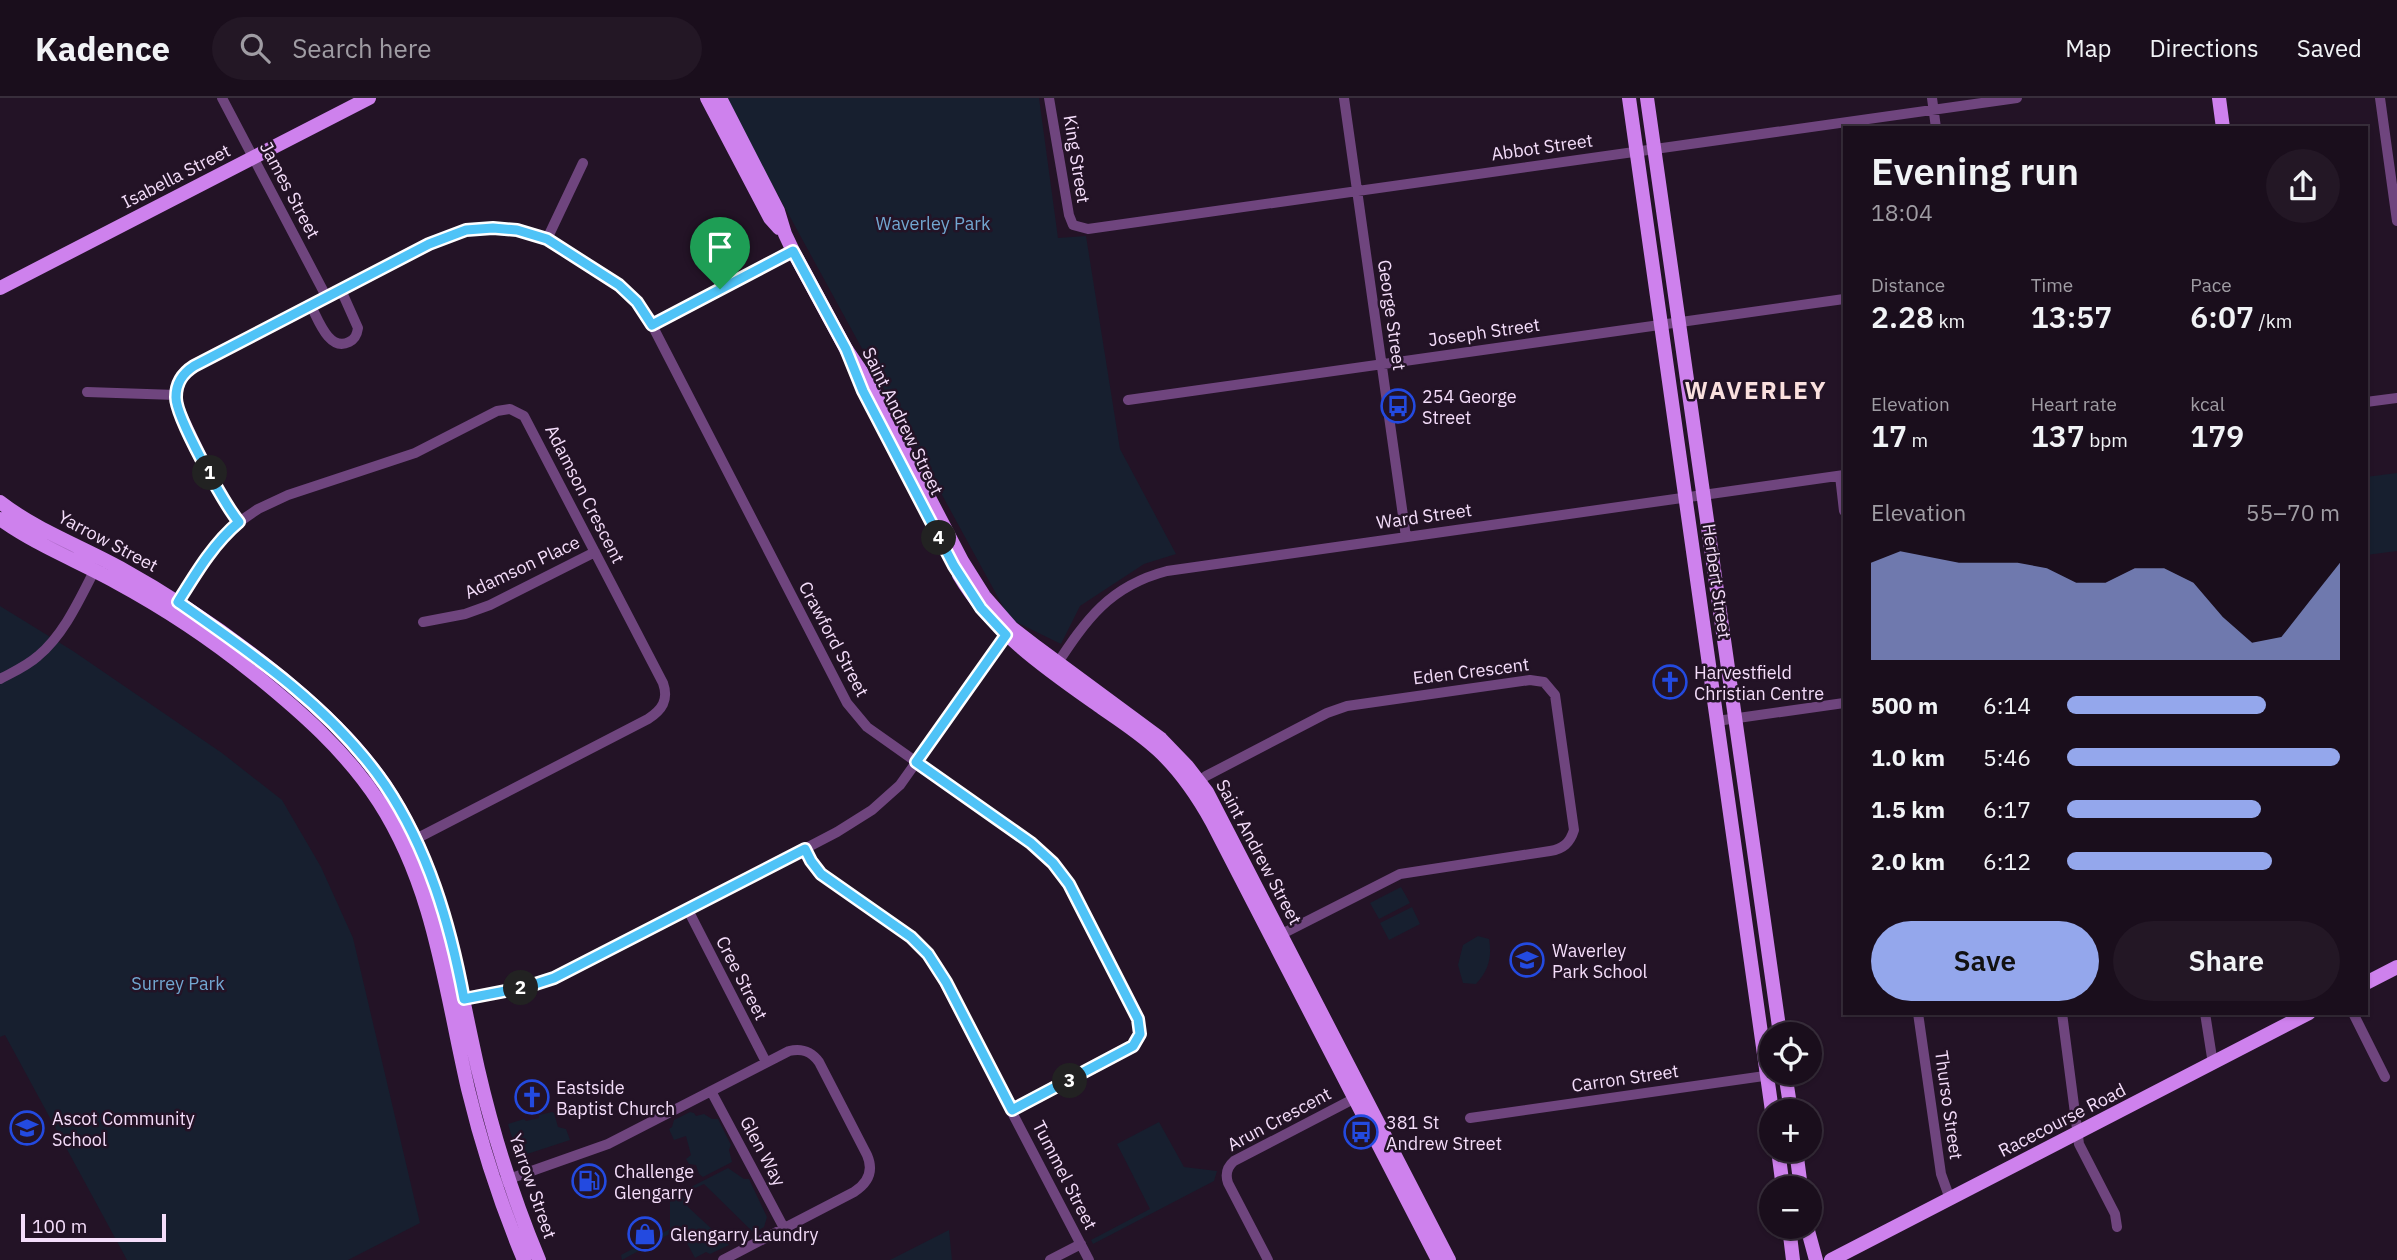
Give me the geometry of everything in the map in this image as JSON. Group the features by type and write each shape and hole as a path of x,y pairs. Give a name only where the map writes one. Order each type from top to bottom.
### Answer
{"street":[{"name":"James Street","path":"222,98 327,298"},
{"name":"Isabella Street","path":"0,288 369,98"},
{"name":"Saint Andrew Street","path":"707,98 770,218 785,234"},
{"name":"Saint Andrew Street","path":"720,98 778,211 793,251 846,349 871,386 973,579 1009,631 1054,668 1161,739 1195,784 1215,805 1277,937 1359,1096 1449,1260"},
{"name":"King Street","path":"1049,98 1066,203 1073,225"},
{"name":"George Street","path":"1344,98 1406,537"},
{"name":"Herbert Street","path":"1629,98 1760,1022"},
{"name":"Herbert Street","path":"1647,98 1778,1022"},
{"name":"Abbot Street","path":"1073,225 1092,229 1637,152 1933,104 2017,98"},
{"path":"2219,98 2223,126"},
{"path":"2380,98 2391,135 2397,221"},
{"path":"1933,104 1936,126"},
{"path":"547,239 583,163"},
{"name":"Crawford Street","path":"176,395 181,378 194,366 429,244 466,230 506,228 547,239 619,285 637,302 652,325 847,703 867,727 1031,843 1053,863 1069,884 1138,1019 1140,1034 1133,1046 1012,1110"},
{"path":"652,325 793,251"},
{"path":"311,306 331,340 338,344 349,343 354,339 358,328 341,290"},
{"name":"Joseph Street","path":"1128,400 1843,299"},
{"path":"87,392 176,395 183,420 213,480 239,522"},
{"path":"2368,402 2397,398"},
{"name":"Adamson Crescent","path":"174,608 219,541 239,522 278,499 415,453 497,411 510,409 524,416 663,683 666,690 664,703 648,719 409,842"},
{"path":"1842,475 1843,493"},
{"name":"Ward Street","path":"1054,668 1098,607 1128,586 1152,575 1184,568 1842,475"},
{"name":"Yarrow Street","path":"0,502 97,564 252,654 341,732 384,785 409,842 433,881 447,923 457,1000 481,1080 502,1182 524,1260"},
{"name":"Yarrow Street","path":"0,519 26,537 97,564"},
{"name":"Adamson Place","path":"423,622 490,606 595,552"},
{"path":"0,679 34,660 50,645 66,623 97,564"},
{"path":"457,1000 526,987 554,978 805,849 872,810 900,785 1009,631"},
{"name":"Eden Crescent","path":"1195,784 1327,713 1347,706 1530,680 1544,682 1555,695 1574,830 1569,842 1550,851 1400,874 1277,937"},
{"path":"1717,721 1843,703"},
{"name":"Tummel Street","path":"805,849 821,874 911,937 928,954 946,982 1089,1260"},
{"path":"1743,902 1760,899"},
{"name":"Cree Street","path":"688,910 766,1062"},
{"path":"2368,983 2397,967"},
{"name":"Thurso Street","path":"1918,1015 1941,1174 1950,1199"},
{"path":"2062,1015 2079,1144 2115,1214 2117,1227"},
{"path":"2206,1015 2213,1064"},
{"name":"Racecourse Road","path":"1831,1260 2305,1015"},
{"path":"2354,1015 2385,1077"},
{"path":"502,1182 608,1144 795,1049 808,1052 814,1056 867,1155 870,1169 867,1181 854,1192 723,1260"},
{"name":"Carron Street","path":"1470,1118 1759,1077"},
{"name":"Glen Way","path":"711,1091 784,1228"},
{"name":"Saint Andrew Street","path":"1359,1096 1438,1260"},
{"name":"Arun Crescent","path":"1268,1260 1228,1182 1226,1176 1229,1166 1359,1096"},
{"name":"Yarrow Street","path":"502,1182 538,1260"},
{"path":"1790,1239 1793,1260"},
{"path":"1810,1239 1816,1260"},
{"path":"1050,1260 1081,1244"}],"green space":[{"name":"Waverley Park","path":"725,98 1039,98 1058,238 1086,236 1120,449 1176,554 1144,564 1080,606 1061,644 1010,619"},
{"path":"2397,473 2397,551 2368,555 2368,477"},
{"name":"Surrey Park","path":"0,606 73,651 222,753 282,800 321,867 353,938 420,1223 348,1260 127,1260 5,1035 0,1037"},
{"path":"1401,887 1410,903 1379,919 1370,903"},
{"path":"1412,907 1420,924 1389,940 1380,923"},
{"path":"1478,936 1489,939 1488,963 1476,984 1463,983 1458,965 1463,945"},
{"path":"552,1112 558,1127 566,1129 570,1140 518,1157 508,1124 539,1118 539,1115"},
{"path":"690,1112 696,1116 704,1114 718,1119 731,1145 729,1150 732,1162 703,1177 696,1165 689,1164 686,1159 691,1155 686,1136 674,1140 669,1129 674,1120"},
{"path":"1159,1122 1184,1167 1217,1171 1214,1181 1093,1244 1091,1240 1150,1209 1117,1144"},
{"path":"728,1168 744,1179 749,1179 767,1217 764,1227 754,1233 704,1184 691,1190 689,1188"},
{"path":"679,1188 688,1207 729,1245 695,1258 681,1232 673,1232 622,1260 621,1255 670,1229 670,1202"},
{"path":"949,1230 952,1260 890,1260"}],"place":[{"name":"254 George Street","path":"1398,406"},
{"name":"Harvestfield Christian Centre","path":"1670,682"},
{"name":"Waverley Park School","path":"1527,960"},
{"name":"Eastside Baptist Church","path":"532,1097"},
{"name":"Ascot Community School","path":"27,1128"},
{"name":"381 St Andrew Street","path":"1361,1132"},
{"name":"Challenge Glengarry","path":"589,1181"},
{"name":"Glengarry Laundry","path":"645,1234"}],"district":[{"name":"WAVERLEY","path":"1756,390"}],"route":[{"path":"506,228 547,239 630,294 652,325 720,289 793,251 846,349 863,391 954,566 981,608 1006,635 916,762 1031,843 1062,873 1140,1027 1137,1040 1126,1051 1012,1110 946,982 928,954 911,937 821,874 805,849 564,974 526,987 464,999 447,923 433,881 403,815 384,785 348,739 319,711 252,654 178,602 208,555 239,522 213,480 178,411 176,388 181,378 194,366 429,244 466,230 506,228"}]}
